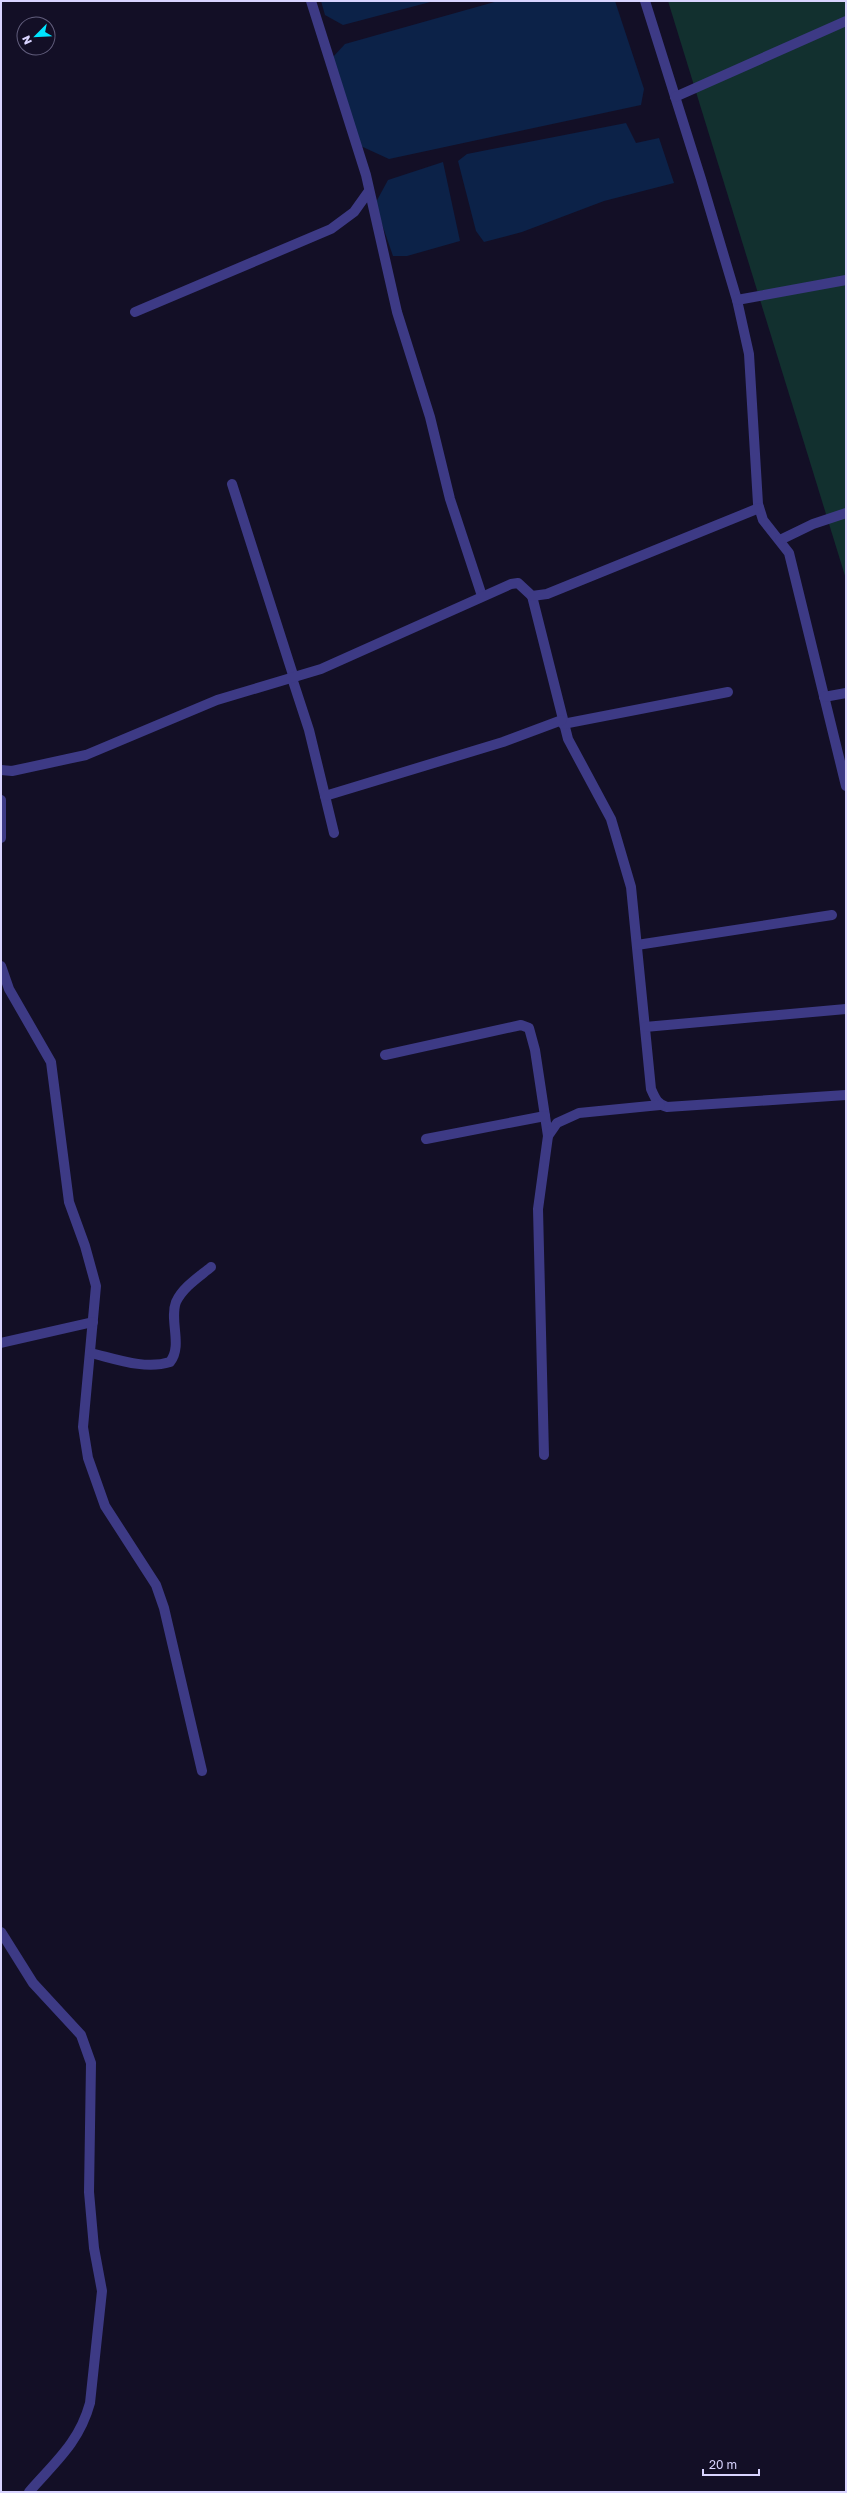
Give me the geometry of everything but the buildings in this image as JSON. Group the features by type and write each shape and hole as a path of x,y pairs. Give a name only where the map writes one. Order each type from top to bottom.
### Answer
{"street":[{"path":"311,1 366,175 368,191 398,312 430,417 450,499 482,596"},
{"path":"645,1 737,300 749,354 759,508 763,520 789,553 846,786"},
{"path":"675,97 846,21"},
{"path":"136,312 330,229 354,212 368,191"},
{"path":"737,300 846,280"},
{"path":"232,484 298,692 334,833"},
{"path":"529,594 547,594 759,508"},
{"path":"780,540 813,524 846,513"},
{"path":"1,770 12,771 86,755 142,733 171,718 218,700 321,669 482,596 518,583 529,594 568,739 611,819 622,850 631,887 651,1089 660,1105"},
{"path":"325,796 503,742 563,722 728,692"},
{"path":"824,697 846,693"},
{"path":"1,800 1,838"},
{"path":"637,945 832,915"},
{"path":"1,966 9,988 51,1062 69,1202 86,1246 96,1286 83,1427 88,1458 105,1506 156,1586 164,1608 202,1771"},
{"path":"645,1027 846,1009"},
{"path":"385,1055 522,1025 529,1028 532,1034 548,1136 538,1209 544,1455"},
{"path":"548,1136 557,1124 579,1113 660,1105 667,1106 846,1095"},
{"path":"426,1139 545,1116"},
{"path":"91,1353 141,1365 156,1365 170,1362 175,1352 176,1303 184,1289 211,1267"},
{"path":"1,1343 93,1322"},
{"path":"1,1932 33,1983 81,2035 86,2044 91,2063 89,2192 94,2248 102,2291 92,2388 86,2419 80,2433 29,2492"}],"green space":[{"path":"668,1 846,1 846,579"}],"water":[{"path":"321,1 434,1 343,25 325,15"},
{"path":"498,1 615,1 644,89 641,105 389,159 352,142 333,57 345,44"},
{"path":"626,123 636,143 659,138 674,183 604,201 522,232 484,242 476,231 458,161 467,154"},
{"path":"443,162 460,241 407,256 393,256 375,204 388,180"}]}
